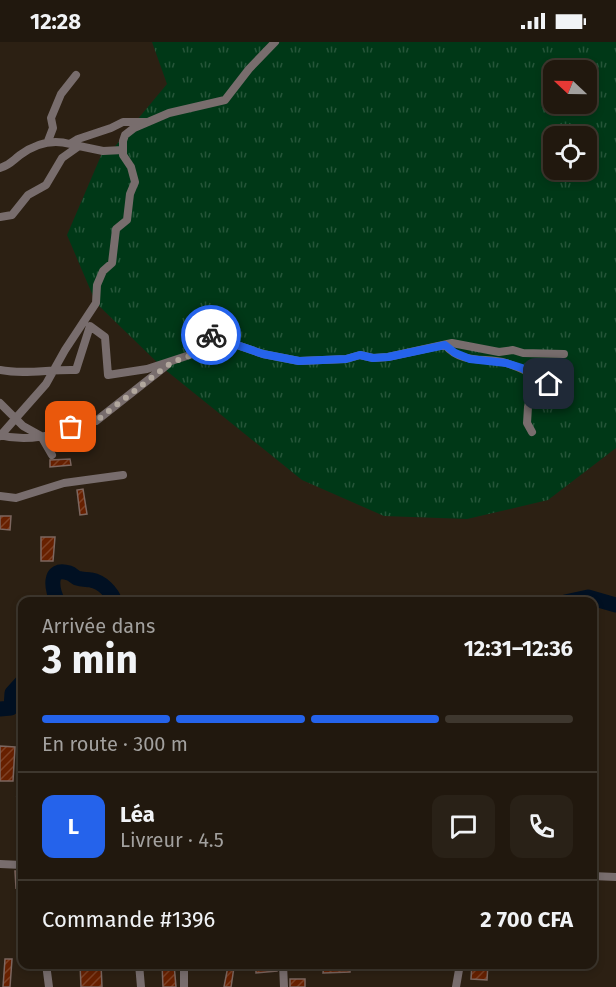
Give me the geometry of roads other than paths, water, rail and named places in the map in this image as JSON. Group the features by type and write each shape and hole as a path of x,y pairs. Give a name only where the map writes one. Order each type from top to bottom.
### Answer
{"street":[{"path":"173,362 96,421 83,420 60,432 26,439 12,439 0,435 46,384 96,303 97,285 103,271 112,263 116,229 127,220 130,194 135,182 123,150 125,135 134,128 183,109 225,100 249,69 275,42"},
{"path":"48,141 53,128 51,118 61,94 76,75"},
{"path":"0,168 9,166 21,154 48,141 70,144 92,134 111,129 123,122 148,122"},
{"path":"0,217 12,215 28,195 46,185 62,158 79,146 103,151 123,150"},
{"path":"0,370 11,372 76,370 90,326 105,337 108,375 123,374 173,362 205,350 208,340 215,333 234,344 263,354 299,361 346,359 360,355 373,358 388,357 456,343 495,352 513,350 523,353 564,354"},
{"path":"445,345 460,356 506,363 522,368 552,385"},
{"path":"532,432 527,423 535,376"},
{"path":"0,403 23,426 41,436 52,454"},
{"path":"0,496 15,498 64,483 123,475"},
{"path":"0,864 18,866"},
{"path":"597,876 616,877"},
{"path":"48,969 49,987"},
{"path":"139,969 141,987"},
{"path":"184,969 184,987"},
{"path":"283,969 285,987"},
{"path":"456,987 459,969"}],"waterway":[{"path":"56,597 53,580 57,573 62,572 79,579 99,583 113,597"},
{"path":"597,600 616,605"},
{"path":"0,709 11,708 12,693 18,686"}]}
